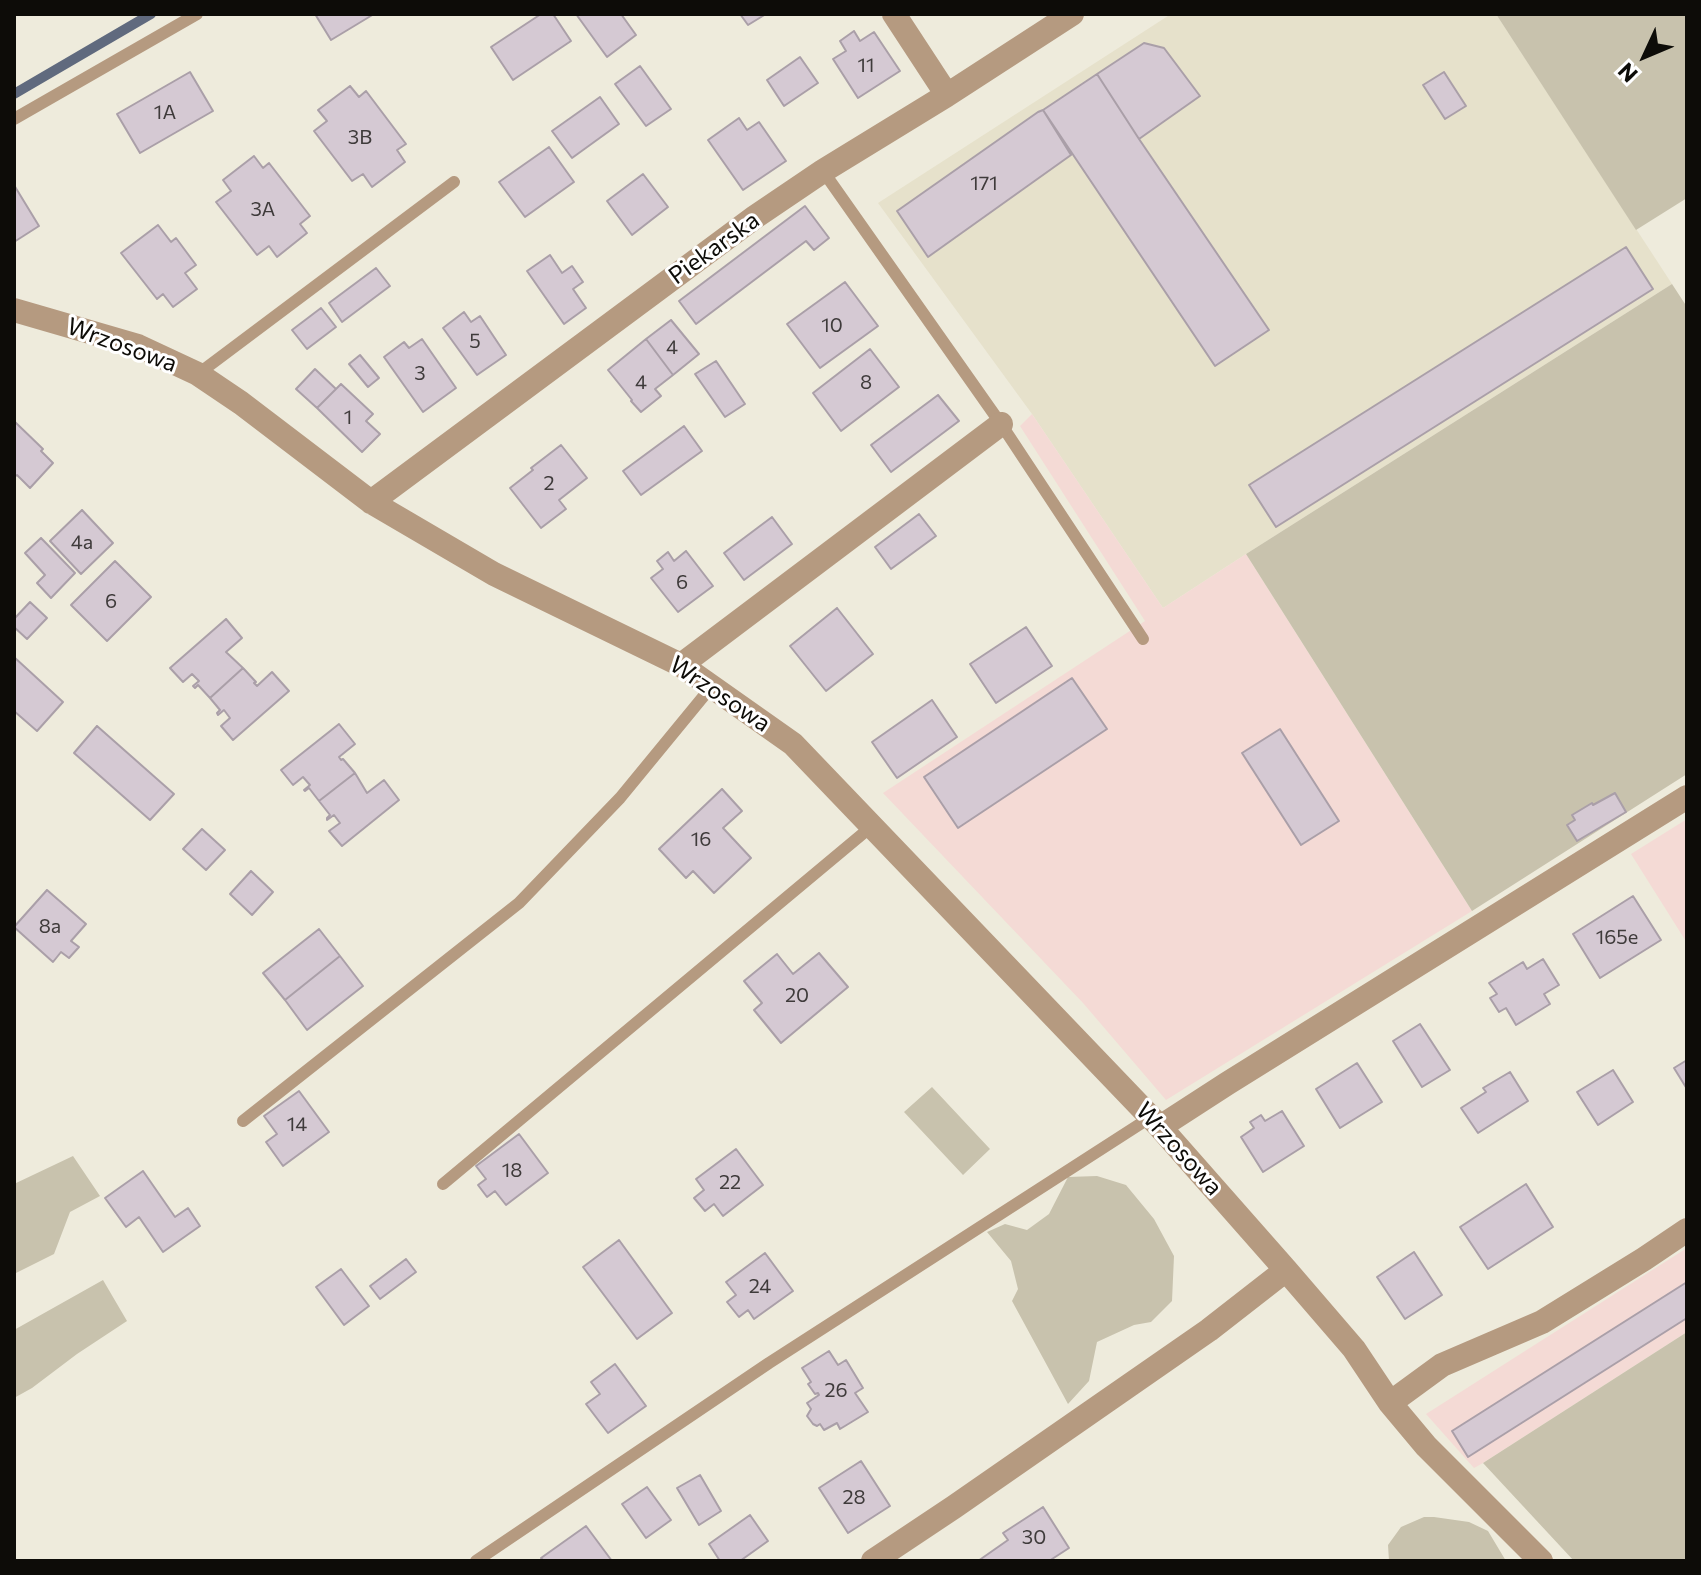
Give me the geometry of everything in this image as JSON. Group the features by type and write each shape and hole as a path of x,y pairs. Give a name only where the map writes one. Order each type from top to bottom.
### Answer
{"street":[{"path":"894,14 947,95"},
{"name":"Piekarska","path":"371,502 755,217 1072,14"},
{"name":"Wrzosowa","path":"14,310 138,346 198,374 371,502 494,574 681,665 793,744 1156,1122 1354,1349 1390,1403 1426,1446 1541,1561"},
{"path":"681,665 1001,424"},
{"path":"1156,1122 1228,1083 1687,797"},
{"path":"1390,1403 1442,1365 1542,1322 1687,1230"},
{"path":"873,1561 1196,1339 1286,1270"}],"lane":[{"path":"14,119 197,14"},
{"path":"823,171 1001,424 1143,639"},
{"path":"198,374 454,182"},
{"path":"243,1121 519,903 620,798 712,686"},
{"path":"443,1184 872,826"},
{"path":"476,1561 769,1363 1156,1122"}],"shaded area":[{"path":"1171,14 1496,14 1672,284 1163,608 1032,414 878,203"},
{"path":"1496,14 1687,14 1687,198 1636,230"},
{"path":"1672,284 1687,307 1687,774 1472,911 1246,554"},
{"path":"1032,414 1163,608 1246,554 1472,911 1166,1100 1083,1003 883,793 1145,621 1020,426"},
{"path":"1687,819 1687,943 1631,854"},
{"path":"932,1087 990,1149 963,1175 904,1112"},
{"path":"73,1156 100,1196 70,1212 54,1254 14,1274 14,1184"},
{"path":"1097,1176 1126,1185 1154,1219 1174,1256 1172,1301 1151,1322 1134,1325 1097,1342 1089,1381 1068,1404 1012,1301 1018,1289 1011,1261 987,1232 1005,1224 1027,1230 1049,1214 1068,1177"},
{"path":"1687,1248 1687,1332 1483,1463 1474,1468 1426,1414"},
{"path":"103,1280 127,1321 14,1398 14,1330"},
{"path":"1687,1332 1687,1561 1574,1561 1483,1463"},
{"path":"1424,1517 1469,1522 1488,1531 1506,1561 1389,1561 1388,1545 1401,1527"}],"building":[{"path":"315,14 374,14 331,40"},
{"path":"541,14 553,14 571,41 513,80 491,47"},
{"path":"576,14 621,14 636,35 607,57"},
{"path":"740,14 766,14 748,25"},
{"path":"854,31 860,41 874,32 900,71 858,98 833,59 846,51 840,41"},
{"path":"1144,43 1164,48 1200,96 1139,139 1097,74"},
{"path":"800,57 818,83 784,106 767,80"},
{"path":"640,66 671,109 646,126 615,84"},
{"path":"190,72 213,111 140,153 117,114"},
{"path":"1444,72 1466,106 1445,119 1423,85"},
{"path":"1097,74 1269,330 1215,366 1043,110"},
{"path":"350,86 359,97 366,91 406,144 397,150 405,162 372,187 363,174 352,181 314,131 327,121 318,110"},
{"path":"600,97 619,124 572,158 552,131"},
{"path":"1043,110 1071,155 928,257 897,211"},
{"path":"739,118 747,130 759,122 786,161 743,190 708,140"},
{"path":"549,147 574,182 525,217 499,182"},
{"path":"254,156 263,168 269,163 310,216 300,224 307,233 277,257 269,246 257,255 216,202 231,191 223,180"},
{"path":"643,174 668,207 632,235 607,201"},
{"path":"14,185 39,226 14,242"},
{"path":"805,206 829,238 814,250 806,241 696,324 679,301"},
{"path":"158,225 171,242 176,238 196,265 185,273 197,289 173,307 163,294 157,299 121,253"},
{"path":"1626,247 1653,289 1276,527 1249,485"},
{"path":"550,255 562,273 572,266 583,282 573,289 586,308 564,324 527,271"},
{"path":"376,268 390,286 342,322 329,303"},
{"path":"845,282 878,326 820,368 787,324"},
{"path":"321,308 336,327 307,349 292,330"},
{"path":"464,312 471,322 480,316 506,355 477,375 443,328"},
{"path":"671,320 699,354 673,375 646,339"},
{"path":"422,339 456,388 423,412 384,357 404,342 409,348"},
{"path":"646,339 673,375 655,389 661,396 641,412 608,370"},
{"path":"870,349 899,387 841,431 813,393"},
{"path":"360,355 379,378 368,387 349,364"},
{"path":"716,361 745,404 725,417 695,374"},
{"path":"315,369 336,389 317,408 296,389"},
{"path":"341,384 373,414 366,421 380,434 362,452 317,408"},
{"path":"938,395 959,421 891,472 871,445"},
{"path":"14,421 53,463 30,488 17,475 14,477"},
{"path":"684,426 702,451 641,495 623,471"},
{"path":"561,445 587,478 559,500 566,509 541,528 510,488"},
{"path":"82,510 113,543 81,574 50,541"},
{"path":"919,514 936,536 891,569 875,547"},
{"path":"772,517 792,544 744,580 724,553"},
{"path":"41,538 75,573 51,598 37,583 45,575 25,553"},
{"path":"686,551 713,586 678,612 651,578 663,569 657,561 668,552 674,561"},
{"path":"115,561 151,597 107,641 71,605"},
{"path":"30,602 47,618 27,639 14,627 14,619"},
{"path":"837,608 873,654 826,691 790,646"},
{"path":"226,619 242,638 226,652 243,668 210,698 198,685 193,686 199,681 192,674 183,682 170,668"},
{"path":"1026,627 1052,666 996,703 970,664"},
{"path":"14,657 63,702 37,731 14,711"},
{"path":"243,668 257,686 272,672 289,691 233,740 221,726 230,718 224,710 218,715 220,710 210,698"},
{"path":"1072,678 1107,729 958,828 924,777"},
{"path":"932,700 957,737 897,778 872,742"},
{"path":"339,724 355,744 339,757 355,773 319,801 309,788 304,790 310,785 303,777 293,785 281,770"},
{"path":"97,726 174,794 150,820 74,753"},
{"path":"1280,729 1339,821 1301,845 1242,753"},
{"path":"355,773 367,793 384,780 399,800 342,846 329,831 340,823 334,815 327,820 330,815 319,801"},
{"path":"722,789 742,811 723,828 751,858 714,893 693,871 686,878 659,849"},
{"path":"1615,793 1626,812 1577,841 1567,825 1575,820 1572,815"},
{"path":"202,829 225,850 206,870 183,849"},
{"path":"251,871 273,892 252,915 230,894"},
{"path":"47,890 86,924 71,941 79,947 69,958 61,952 53,962 14,927"},
{"path":"1633,896 1661,940 1600,978 1573,934"},
{"path":"319,929 340,956 285,1000 263,973"},
{"path":"819,953 848,987 781,1043 754,1010 762,1003 744,981 777,954 793,974"},
{"path":"340,956 363,986 307,1030 285,1000"},
{"path":"1543,959 1559,985 1544,994 1550,1004 1516,1025 1506,1008 1499,1012 1490,998 1497,994 1489,983 1523,962 1527,969"},
{"path":"1420,1024 1450,1070 1422,1087 1393,1041"},
{"path":"1687,1060 1687,1089 1674,1068"},
{"path":"1357,1063 1382,1102 1340,1128 1316,1089"},
{"path":"1613,1070 1633,1102 1598,1125 1577,1092"},
{"path":"1510,1072 1528,1101 1478,1133 1461,1108 1486,1092 1483,1088"},
{"path":"299,1091 329,1132 283,1166 266,1142 277,1134 264,1116"},
{"path":"1282,1111 1304,1146 1263,1172 1241,1137 1254,1128 1250,1122 1261,1115 1265,1121"},
{"path":"519,1134 548,1173 506,1205 495,1191 487,1197 478,1185 486,1179 476,1166"},
{"path":"736,1149 763,1185 723,1216 714,1204 705,1211 694,1198 704,1190 696,1179"},
{"path":"143,1171 175,1217 188,1208 200,1226 163,1252 139,1217 126,1227 105,1198"},
{"path":"1526,1184 1553,1227 1488,1269 1460,1227"},
{"path":"619,1240 672,1313 637,1339 583,1267"},
{"path":"1414,1252 1442,1295 1405,1319 1377,1277"},
{"path":"765,1253 793,1291 754,1319 748,1310 739,1317 727,1302 736,1295 726,1282"},
{"path":"406,1259 416,1272 380,1299 370,1286"},
{"path":"341,1269 369,1306 344,1325 316,1287"},
{"path":"1687,1282 1687,1318 1468,1457 1452,1431"},
{"path":"829,1351 838,1365 846,1360 863,1388 855,1393 868,1412 840,1429 837,1423 824,1430 807,1416 811,1409 807,1403 819,1395 808,1384 811,1382 802,1368"},
{"path":"615,1364 646,1406 608,1433 586,1404 600,1394 591,1382"},
{"path":"861,1461 890,1506 848,1533 819,1488"},
{"path":"700,1475 721,1511 699,1525 677,1488"},
{"path":"647,1487 671,1520 646,1538 622,1504"},
{"path":"1043,1507 1069,1548 1049,1561 978,1561 1008,1540 1003,1533"},
{"path":"750,1515 768,1541 740,1561 720,1561 709,1544"},
{"path":"586,1526 612,1561 544,1561 541,1558"}],"waterway":[{"path":"14,94 151,14"}]}
